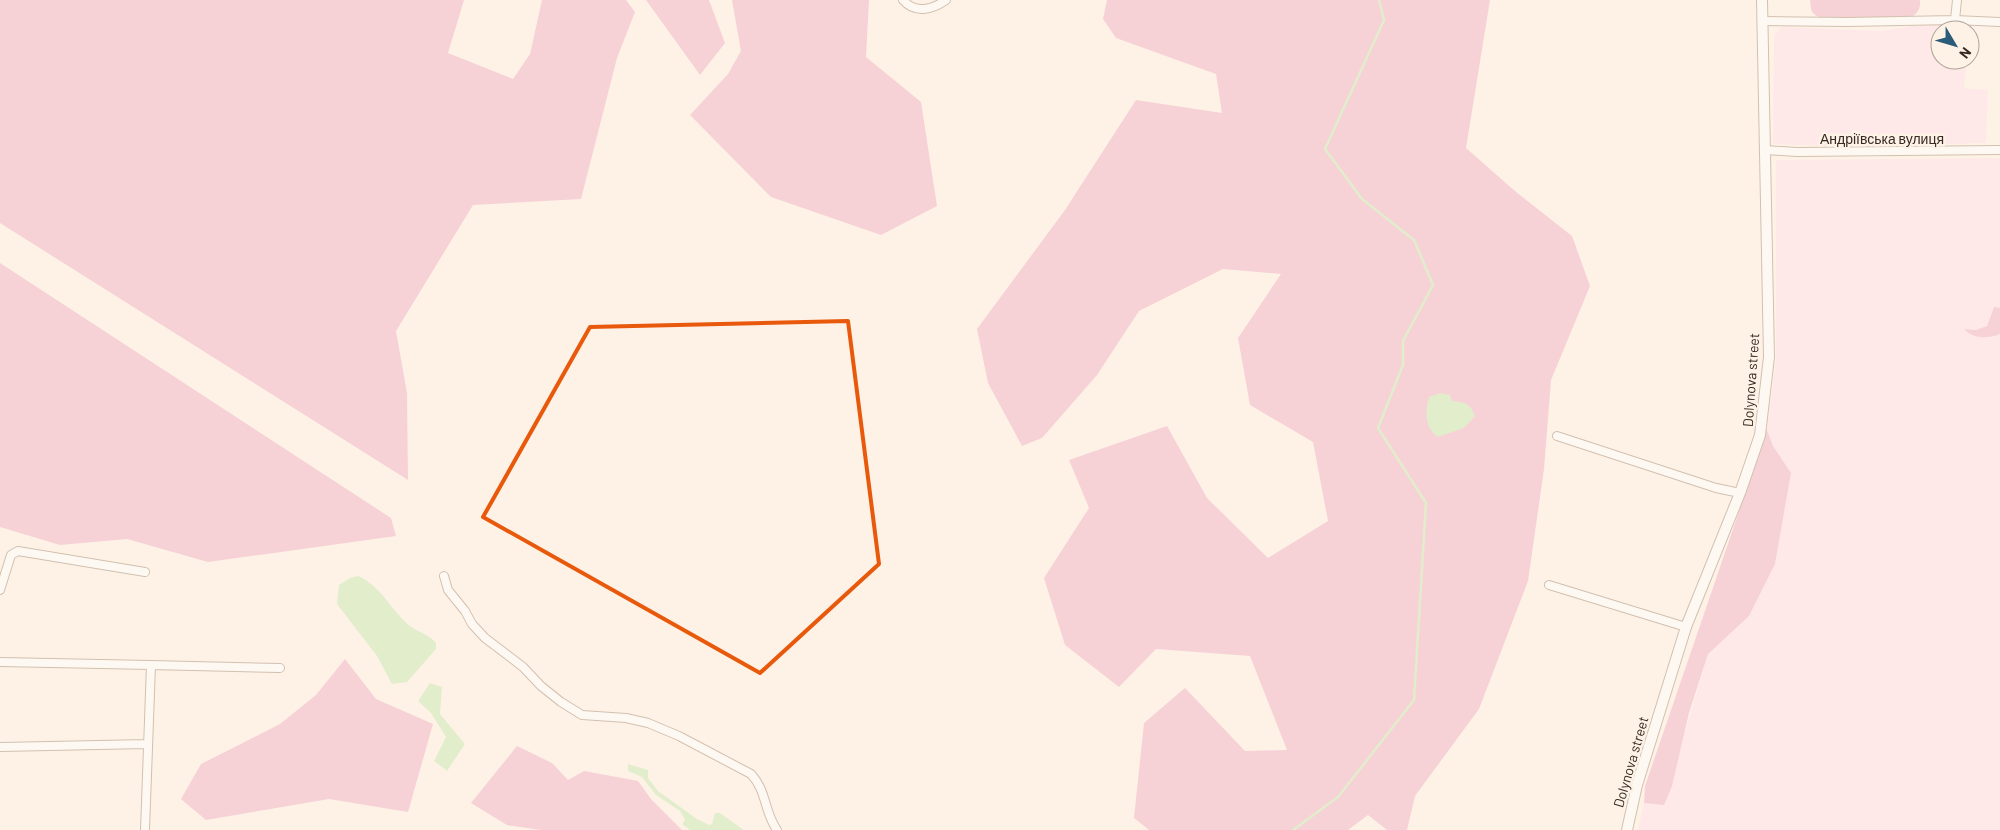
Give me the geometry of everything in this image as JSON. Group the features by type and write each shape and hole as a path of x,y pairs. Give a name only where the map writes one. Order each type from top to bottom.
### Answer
{"street":[{"path":"903,0 908,6 923,10 938,6 946,0"},
{"name":"Dolynova street","path":"1627,830 1636,785 1686,627 1740,493 1760,435 1769,357 1762,0"},
{"path":"1954,20 1957,0"},
{"path":"1762,21 1930,20"},
{"path":"1980,21 2000,22"},
{"name":"Андріївська вулиця","path":"1765,150 1797,152 2000,150"},
{"path":"1557,436 1716,488 1740,493"},
{"path":"0,590 11,556 18,551 145,572"},
{"path":"444,576 448,590 465,611 472,624 485,638 523,667 561,702 582,715 626,718 648,723 678,736 751,774 760,783 772,822 777,830"},
{"path":"1549,585 1686,627"},
{"path":"0,662 280,668"},
{"path":"145,830 151,665"},
{"path":"0,747 147,744"}],"highlighted area":[{"path":"848,321 879,564 760,673 483,517 590,327"}],"shaded area":[{"path":"0,0 464,0 448,53 513,79 530,54 542,0 626,0 635,12 617,58 581,199 473,205 396,331 407,393 408,480 0,223"},
{"path":"646,0 709,0 725,43 700,75"},
{"path":"732,0 869,0 866,57 921,102 937,206 881,235 771,197 690,115 728,74 741,51"},
{"path":"1107,0 1490,0 1466,148 1516,192 1572,236 1590,286 1551,380 1544,469 1528,581 1479,709 1415,796 1407,830 1387,830 1368,815 1348,830 1149,830 1134,818 1144,723 1185,688 1245,751 1287,750 1250,656 1156,649 1119,687 1065,645 1044,578 1089,508 1069,460 1167,426 1207,498 1268,558 1328,521 1313,442 1250,405 1238,338 1281,274 1223,269 1139,311 1097,375 1042,438 1022,446 988,383 977,329 1065,210 1136,100 1222,113 1216,74 1116,38 1103,19"},
{"path":"1810,0 1920,0 1920,6 1914,15 1905,20 1887,21 1870,17 1832,19 1819,17 1814,14"},
{"path":"1930,25 1930,70 1966,70 1964,88 1988,90 1986,143 1858,147 1773,144 1774,35 1782,27 1882,31 1911,26"},
{"path":"2000,158 2000,308 1993,308 1987,326 1976,330 1965,329 1990,338 2000,334 2000,830 1638,830 1644,803 1664,805 1708,654 1749,616 1775,564 1791,473 1773,446 1767,430 1776,360 1776,160"},
{"path":"0,263 391,518 396,536 208,562 127,539 60,545 0,527"},
{"path":"1994,307 2000,308 2000,334 1991,337 1981,337 1972,335 1964,329 1976,330 1987,326"},
{"path":"1440,393 1450,395 1452,401 1466,404 1471,408 1475,416 1464,428 1438,437 1430,429 1426,413 1429,397"},
{"path":"1767,430 1773,446 1791,473 1775,564 1749,616 1708,654 1689,713 1672,786 1664,805 1644,803 1645,786"},
{"path":"358,576 380,592 403,620 436,643 436,649 407,682 392,684 377,656 337,604 339,585 350,578"},
{"path":"345,659 376,699 433,724 408,812 329,799 206,820 181,799 201,764 280,724 316,695"},
{"path":"430,683 442,687 440,714 465,744 447,771 434,761 446,737 431,713 418,701"},
{"path":"517,746 552,763 568,780 584,771 638,781 651,799 682,830 541,830 507,825 471,803"},
{"path":"628,764 648,770 648,778 658,791 697,819 709,825 712,824 715,813 720,813 744,830 690,830 682,824 685,820 680,811 656,795 642,777 628,771"}],"waterway":[{"path":"1293,830 1338,797 1414,700 1426,503 1378,428 1403,365 1403,341 1433,285 1414,240 1362,199 1325,149 1384,20 1379,0"}]}
